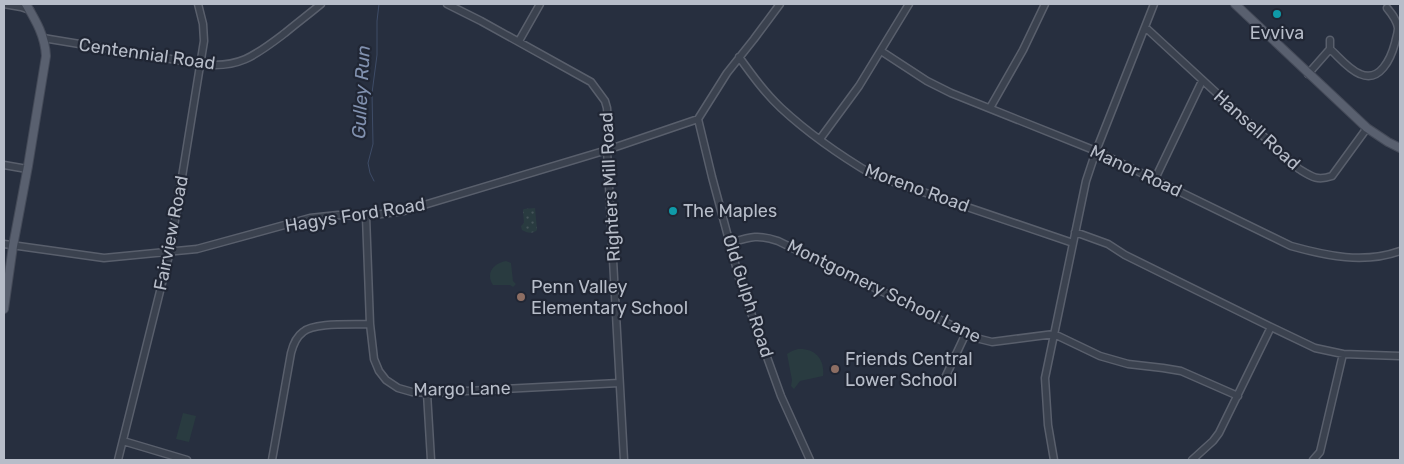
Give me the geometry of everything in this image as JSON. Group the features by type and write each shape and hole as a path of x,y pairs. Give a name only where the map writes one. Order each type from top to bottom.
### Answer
{"main road":[{"path":"1235,4 1367,128 1400,148"},
{"path":"4,309 13,246 46,62 43,38 28,7"}],"street":[{"path":"4,4 28,7"},
{"name":"Fairview Road","path":"118,460 170,251 204,41 203,24 198,4"},
{"name":"Centennial Road","path":"43,38 213,66 230,64 254,55 321,4"},
{"name":"Righters Mill Road","path":"447,4 591,82 605,101 609,140 607,150 624,460"},
{"path":"518,41 540,4"},
{"path":"698,119 727,73 780,4"},
{"path":"820,140 859,86 909,4"},
{"path":"990,108 1023,50 1045,4"},
{"path":"1054,460 1048,425 1045,378 1086,181 1154,4"},
{"path":"1330,49 1349,68 1360,75 1369,76 1378,73 1387,65 1393,52 1398,30 1398,24 1387,8"},
{"name":"Hansell Road","path":"1146,27 1299,169 1312,176 1323,179 1332,176 1367,128"},
{"path":"1308,74 1330,49 1330,40"},
{"name":"Manor Road","path":"881,51 927,81 951,93 1096,151 1291,246 1321,254 1352,258 1373,257 1400,251"},
{"name":"Moreno Road","path":"739,57 759,84 781,108 820,140 849,161 873,175 1073,243"},
{"path":"1155,179 1202,80"},
{"name":"Hagys Ford Road","path":"4,244 104,258 197,249 310,218 338,215 366,216 404,211 607,150 698,119"},
{"name":"Old Gulph Road","path":"698,119 741,285 781,396 810,460"},
{"path":"4,165 28,168"},
{"name":"Margo Lane","path":"366,216 370,324 374,359 379,371 386,380 398,388 412,392 427,393 619,383"},
{"path":"1075,232 1108,244 1126,255 1315,348 1343,354 1400,356"},
{"name":"Montgomery School Lane","path":"730,243 756,236 765,236 980,339 992,342 1054,334"},
{"path":"272,460 294,342 302,332 311,327 370,324"},
{"path":"1192,460 1219,434 1271,327"},
{"path":"944,380 966,333"},
{"path":"1054,334 1100,356 1128,364 1181,372 1238,396"},
{"path":"1313,460 1320,452 1343,354"},
{"path":"427,393 430,460"},
{"path":"123,440 187,460"}],"shaded area":[{"path":"535,208 537,230 532,233 522,230 521,226 524,223 523,210"},
{"path":"506,261 511,263 513,281 516,284 513,287 510,285 493,285 490,276 492,269"},
{"path":"798,349 809,350 818,356 822,364 823,376 800,381 794,389 791,386 792,380 787,354"},
{"path":"183,413 196,416 189,442 176,439"}],"waterway":[{"name":"Gulley Run","path":"374,181 368,163 373,144 372,93 377,55 379,4"}],"place":[{"name":"Evviva","path":"1277,14"},
{"name":"The Maples","path":"673,211"},
{"name":"Penn Valley Elementary School","path":"521,297"},
{"name":"Friends Central Lower School","path":"835,369"}]}
